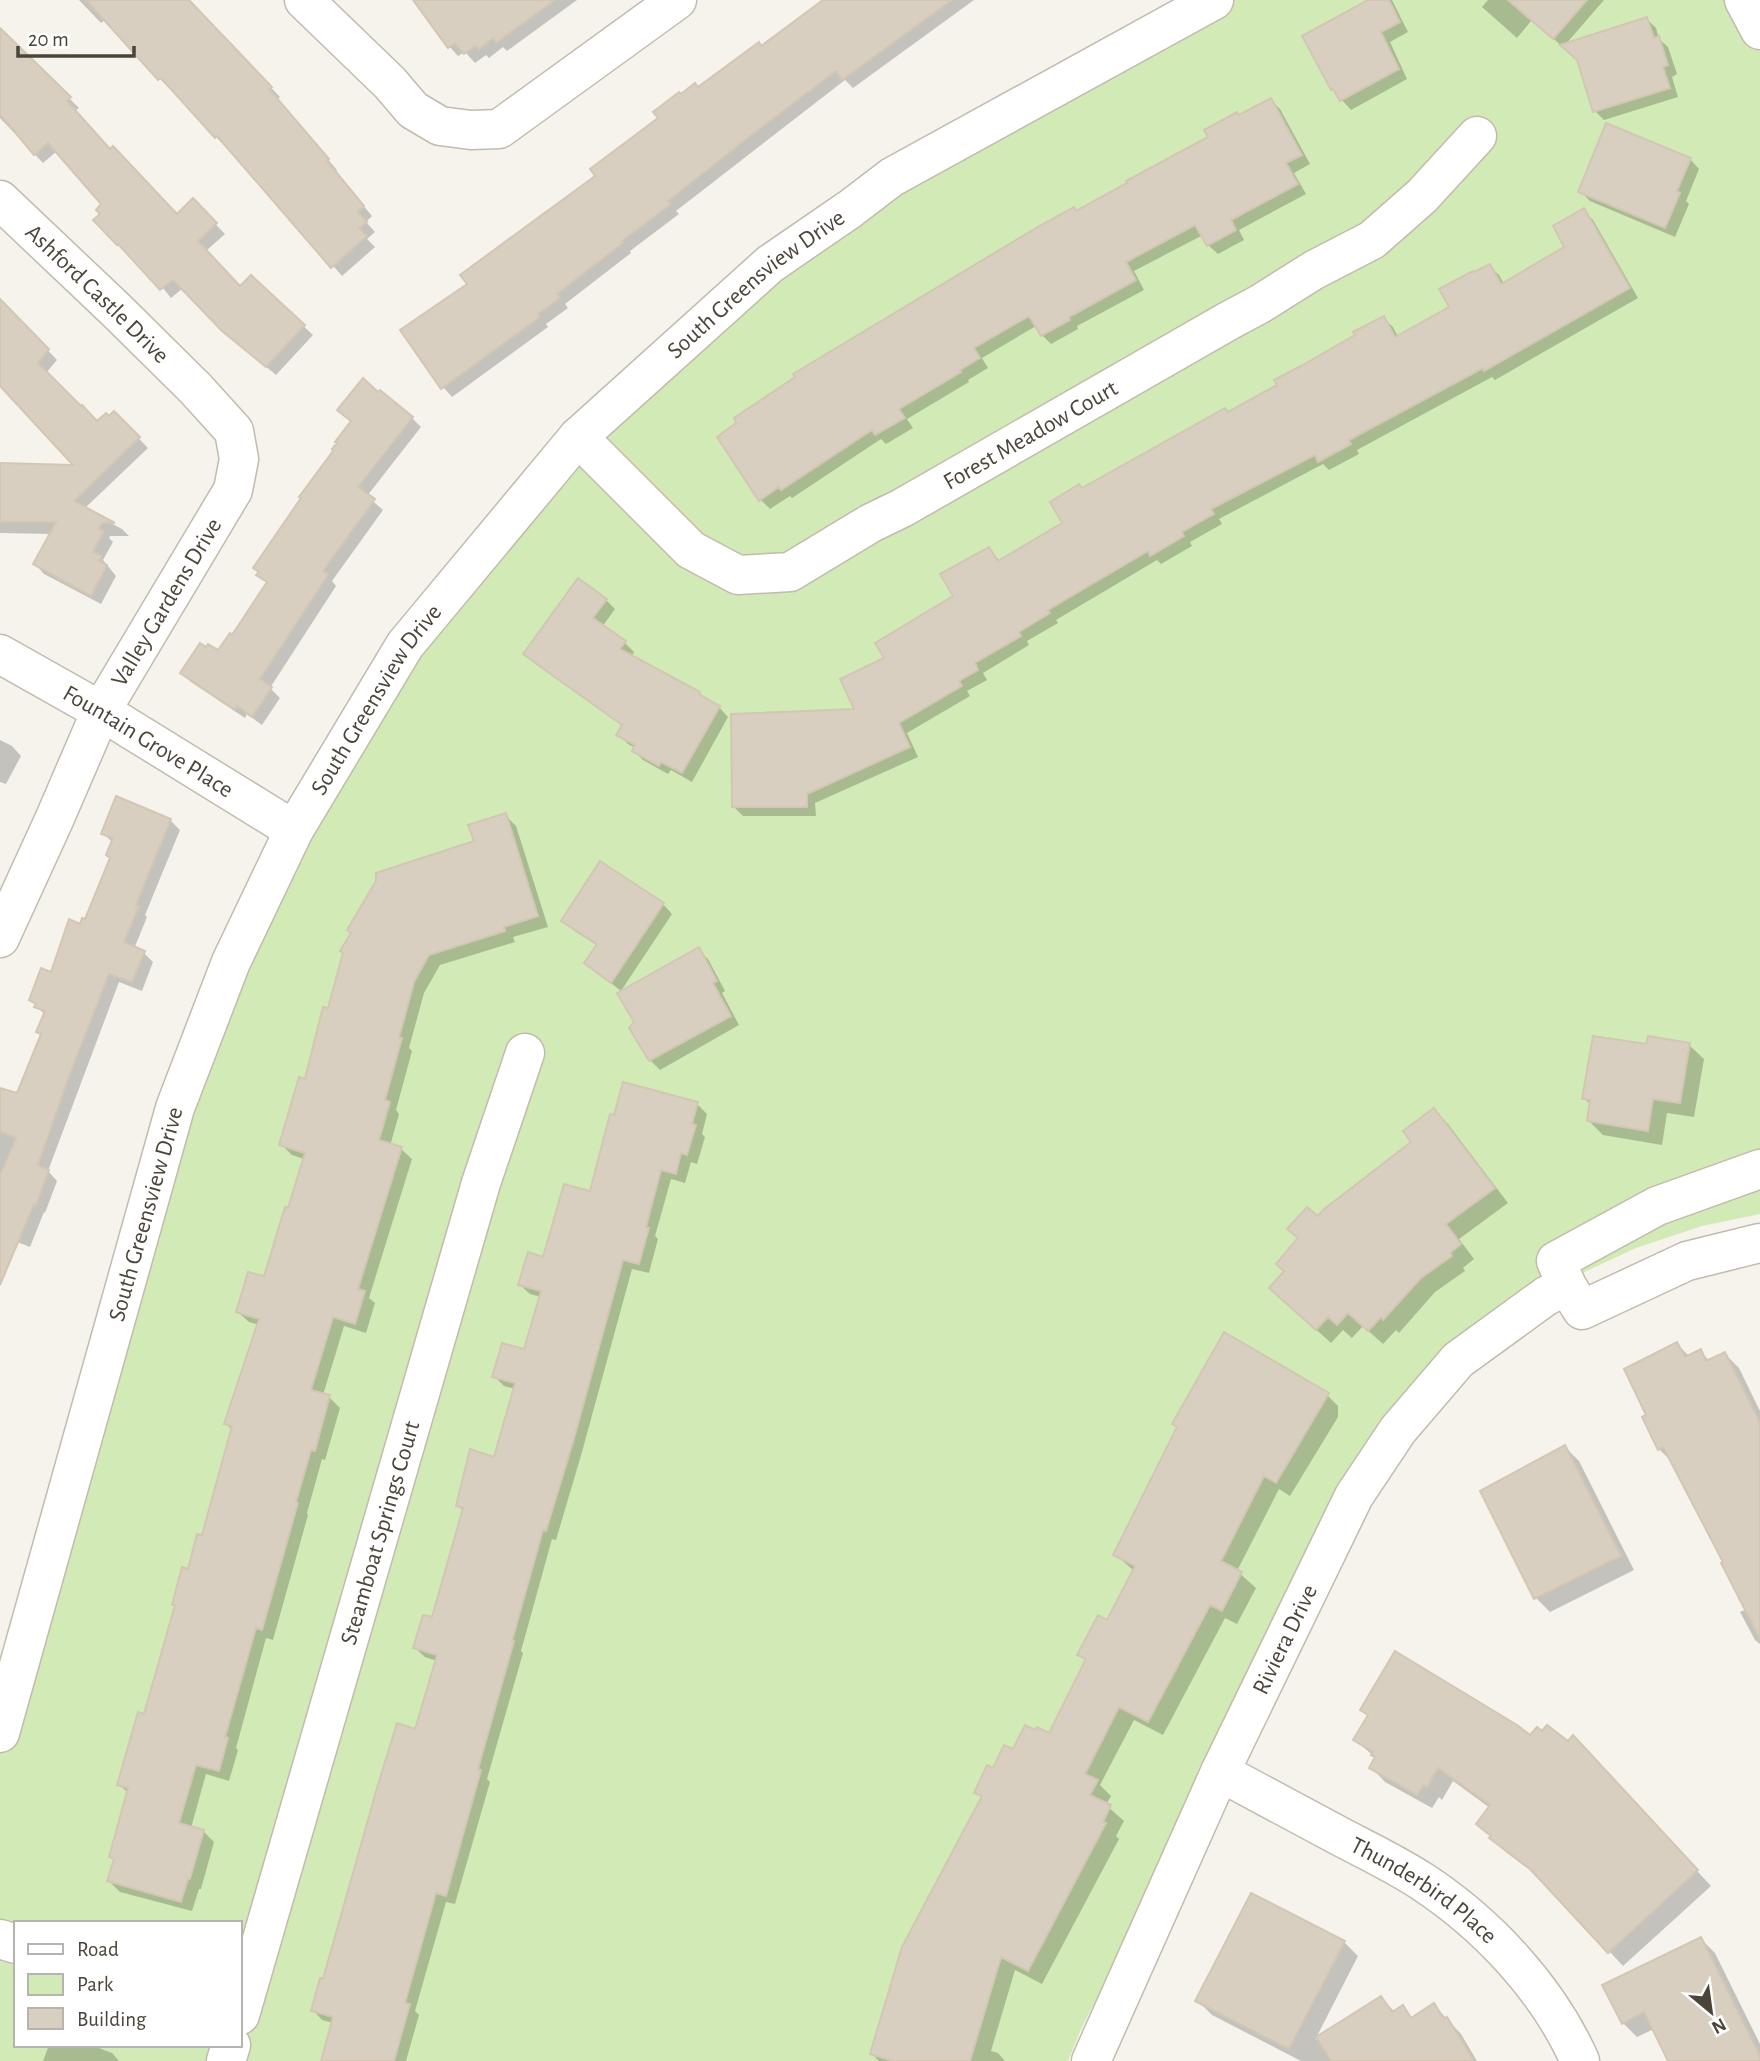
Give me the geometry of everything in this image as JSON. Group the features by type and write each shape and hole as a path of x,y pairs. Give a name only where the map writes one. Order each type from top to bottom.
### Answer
{"street":[{"path":"304,0 390,83 413,110 440,126 471,130 499,129 677,0"},
{"name":"South Greensview Drive","path":"0,1733 175,1108 231,962 294,830 405,645 578,437 770,264 892,177 1213,0"},
{"path":"1744,0 1760,30"},
{"name":"Forest Meadow Court","path":"578,437 691,550 738,575 790,572 870,523 902,508 1260,304 1314,270 1372,240 1422,195 1477,136"},
{"name":"Ashford Castle Drive","path":"0,200 195,388"},
{"name":"Valley Gardens Drive","path":"0,938 101,711 233,490 239,459 234,430 195,388"},
{"name":"Fountain Grove Place","path":"0,654 101,711 294,830"},
{"name":"Steamboat Springs Court","path":"242,2005 481,1184 525,1053"},
{"path":"1760,1169 1657,1206 1556,1261 1582,1310 1687,1261 1760,1243"},
{"name":"Riviera Drive","path":"1091,2061 1220,1772 1354,1496 1398,1430 1458,1360 1546,1296 1567,1286"},
{"name":"Thunderbird Place","path":"1220,1772 1394,1864 1455,1906 1491,1938 1532,1983 1580,2061"}],"green space":[{"path":"1207,0 1757,0 1760,6 1760,1214 1702,1226 1636,1248 1574,1277 1400,1426 1137,1921 1082,2027 1068,2061 0,2061 0,1731 186,1077 406,647 745,285"}],"building":[{"path":"86,0 189,0 272,87 269,89 329,159 327,161 364,206 358,212 367,222 359,228 367,236 331,268 217,136 215,138 161,78 158,80"},
{"path":"413,0 555,0 496,43 493,38 478,50 476,46 464,54 455,43 448,48"},
{"path":"823,0 952,0 842,80 836,71 754,133 668,201 671,204 557,294 560,298 538,314 540,317 441,389 400,330 467,284 460,275 595,176 590,169 658,118 653,112 695,83 698,87 759,42 761,46"},
{"path":"1368,0 1389,0 1400,22 1381,32 1399,69 1340,101 1333,89 1331,90 1302,36"},
{"path":"1508,0 1587,0 1553,39"},
{"path":"1647,17 1654,38 1659,36 1668,65 1663,67 1670,88 1593,112 1577,60 1560,45"},
{"path":"0,28 71,97 67,101 110,149 113,146 177,214 193,198 217,223 198,241 240,286 251,275 305,325 266,367 222,331 173,280 160,290 93,220 100,214 96,210 101,204 48,143 34,155 0,114"},
{"path":"1271,98 1302,155 1286,163 1298,184 1231,220 1236,230 1207,246 1195,225 1126,262 1136,280 1069,317 1070,320 1041,336 1029,316 974,348 980,358 899,409 905,418 875,435 872,430 781,490 779,487 759,501 717,437 736,423 734,418 795,377 793,374 1041,225 1074,207 1076,211 1127,183 1126,181 1208,137 1204,130"},
{"path":"1606,123 1691,158 1665,228 1578,192"},
{"path":"1584,208 1630,288 1484,371 1483,368 1349,440 1351,444 1318,462 1315,455 1211,509 1214,514 1182,532 1184,536 1150,556 1148,551 1048,610 1050,613 1019,632 1021,636 975,663 978,670 959,681 962,686 899,723 910,747 807,794 807,807 732,807 731,714 854,709 840,679 884,658 875,643 953,596 940,574 989,547 998,561 1062,523 1050,502 1079,484 1082,488 1225,408 1228,412 1277,385 1274,380 1355,335 1353,332 1384,316 1395,337 1449,307 1439,289 1490,264 1501,284 1564,247 1553,226"},
{"path":"0,299 49,349 38,363 81,406 97,421 106,413 109,416 114,411 140,437 74,501 115,523 102,523 99,529 104,531 93,552 102,556 99,561 107,565 91,596 33,564 56,522 0,522 0,463 73,465 0,386"},
{"path":"363,378 413,417 358,487 375,499 323,571 328,575 260,679 272,687 252,717 237,706 235,710 180,673 200,643 218,650 230,633 232,635 267,582 256,575 259,572 253,568 351,421 337,410"},
{"path":"578,578 607,599 593,618 626,641 620,649 700,692 699,694 720,706 682,773 661,762 659,766 632,751 635,745 616,735 622,725 523,654"},
{"path":"116,796 171,819 124,942 145,951 132,982 109,974 38,1165 49,1170 0,1285 0,1175 16,1138 0,1131 0,1088 17,1093 41,1034 36,1032 45,1011 34,1007 36,1004 29,1000 41,968 51,972 69,919 80,924 82,918 85,919 110,858 106,855 113,838 101,834"},
{"path":"506,813 538,916 504,927 505,931 429,955 414,982 385,1100 390,1102 379,1140 402,1147 358,1289 365,1291 355,1324 333,1317 311,1390 330,1395 315,1451 311,1450 262,1630 256,1628 225,1737 228,1738 219,1771 196,1765 179,1823 204,1830 190,1879 181,1902 107,1881 114,1859 109,1857 128,1788 117,1785 138,1712 144,1714 175,1605 172,1605 182,1567 188,1569 197,1534 202,1535 232,1426 224,1424 259,1319 236,1312 248,1272 264,1276 305,1153 279,1145 299,1077 305,1079 323,1007 328,1008 343,953 340,951 351,933 347,930 376,881 376,873 474,841 468,825"},
{"path":"600,861 664,903 611,983 584,963 597,944 561,921"},
{"path":"699,947 717,981 713,983 731,1016 649,1061 629,1028 634,1022 617,993"},
{"path":"1593,1036 1646,1044 1648,1036 1690,1043 1680,1103 1653,1099 1648,1131 1587,1121 1590,1100 1582,1099"},
{"path":"623,1082 698,1102 692,1124 696,1125 687,1155 681,1153 676,1174 661,1170 639,1264 623,1260 573,1442 546,1531 543,1530 512,1641 478,1769 481,1770 446,1896 436,1893 405,2003 410,2004 394,2061 321,2061 333,2017 311,2011 320,1978 323,1979 397,1723 415,1729 437,1655 413,1648 423,1615 432,1617 463,1508 456,1506 470,1449 494,1457 515,1383 492,1377 502,1343 524,1349 541,1291 518,1285 528,1252 543,1257 564,1184 590,1191 610,1114 614,1115"},
{"path":"1434,1108 1495,1188 1446,1224 1461,1244 1450,1253 1452,1256 1421,1278 1383,1320 1381,1317 1368,1331 1348,1313 1337,1325 1328,1317 1316,1330 1269,1288 1284,1271 1276,1264 1298,1238 1287,1229 1307,1207 1318,1216 1411,1142 1403,1131"},
{"path":"1224,1332 1329,1393 1276,1483 1264,1476 1221,1561 1242,1572 1222,1611 1210,1605 1148,1722 1119,1707 1085,1774 1098,1780 1090,1795 1111,1805 1103,1822 1106,1823 1028,1971 1001,1957 970,2061 893,2061 870,2054 902,1947 982,1796 974,1793 987,1765 993,1768 1004,1745 1013,1749 1025,1725 1049,1733 1086,1659 1077,1655 1098,1615 1107,1620 1135,1566 1113,1555 1177,1427 1172,1424"},
{"path":"1677,1342 1685,1357 1701,1349 1706,1361 1725,1352 1760,1423 1760,1639 1663,1447 1658,1450 1642,1417 1646,1415 1624,1369"},
{"path":"1565,1445 1621,1556 1534,1599 1480,1491"},
{"path":"1395,1651 1530,1735 1537,1727 1542,1731 1547,1725 1568,1741 1573,1735 1698,1870 1608,1953 1530,1869 1489,1838 1491,1836 1476,1824 1490,1805 1438,1768 1427,1787 1424,1785 1417,1795 1369,1768 1375,1757 1371,1755 1373,1752 1353,1740 1368,1715 1360,1710"},
{"path":"1251,1893 1345,1941 1289,2049 1195,2001"},
{"path":"1701,1937 1760,2056 1760,2061 1668,2061 1644,2012 1622,2024 1602,1985"},
{"path":"1381,1996 1392,2012 1403,2005 1411,2018 1434,2003 1444,2019 1447,2017 1474,2061 1331,2061 1316,2037"}]}
